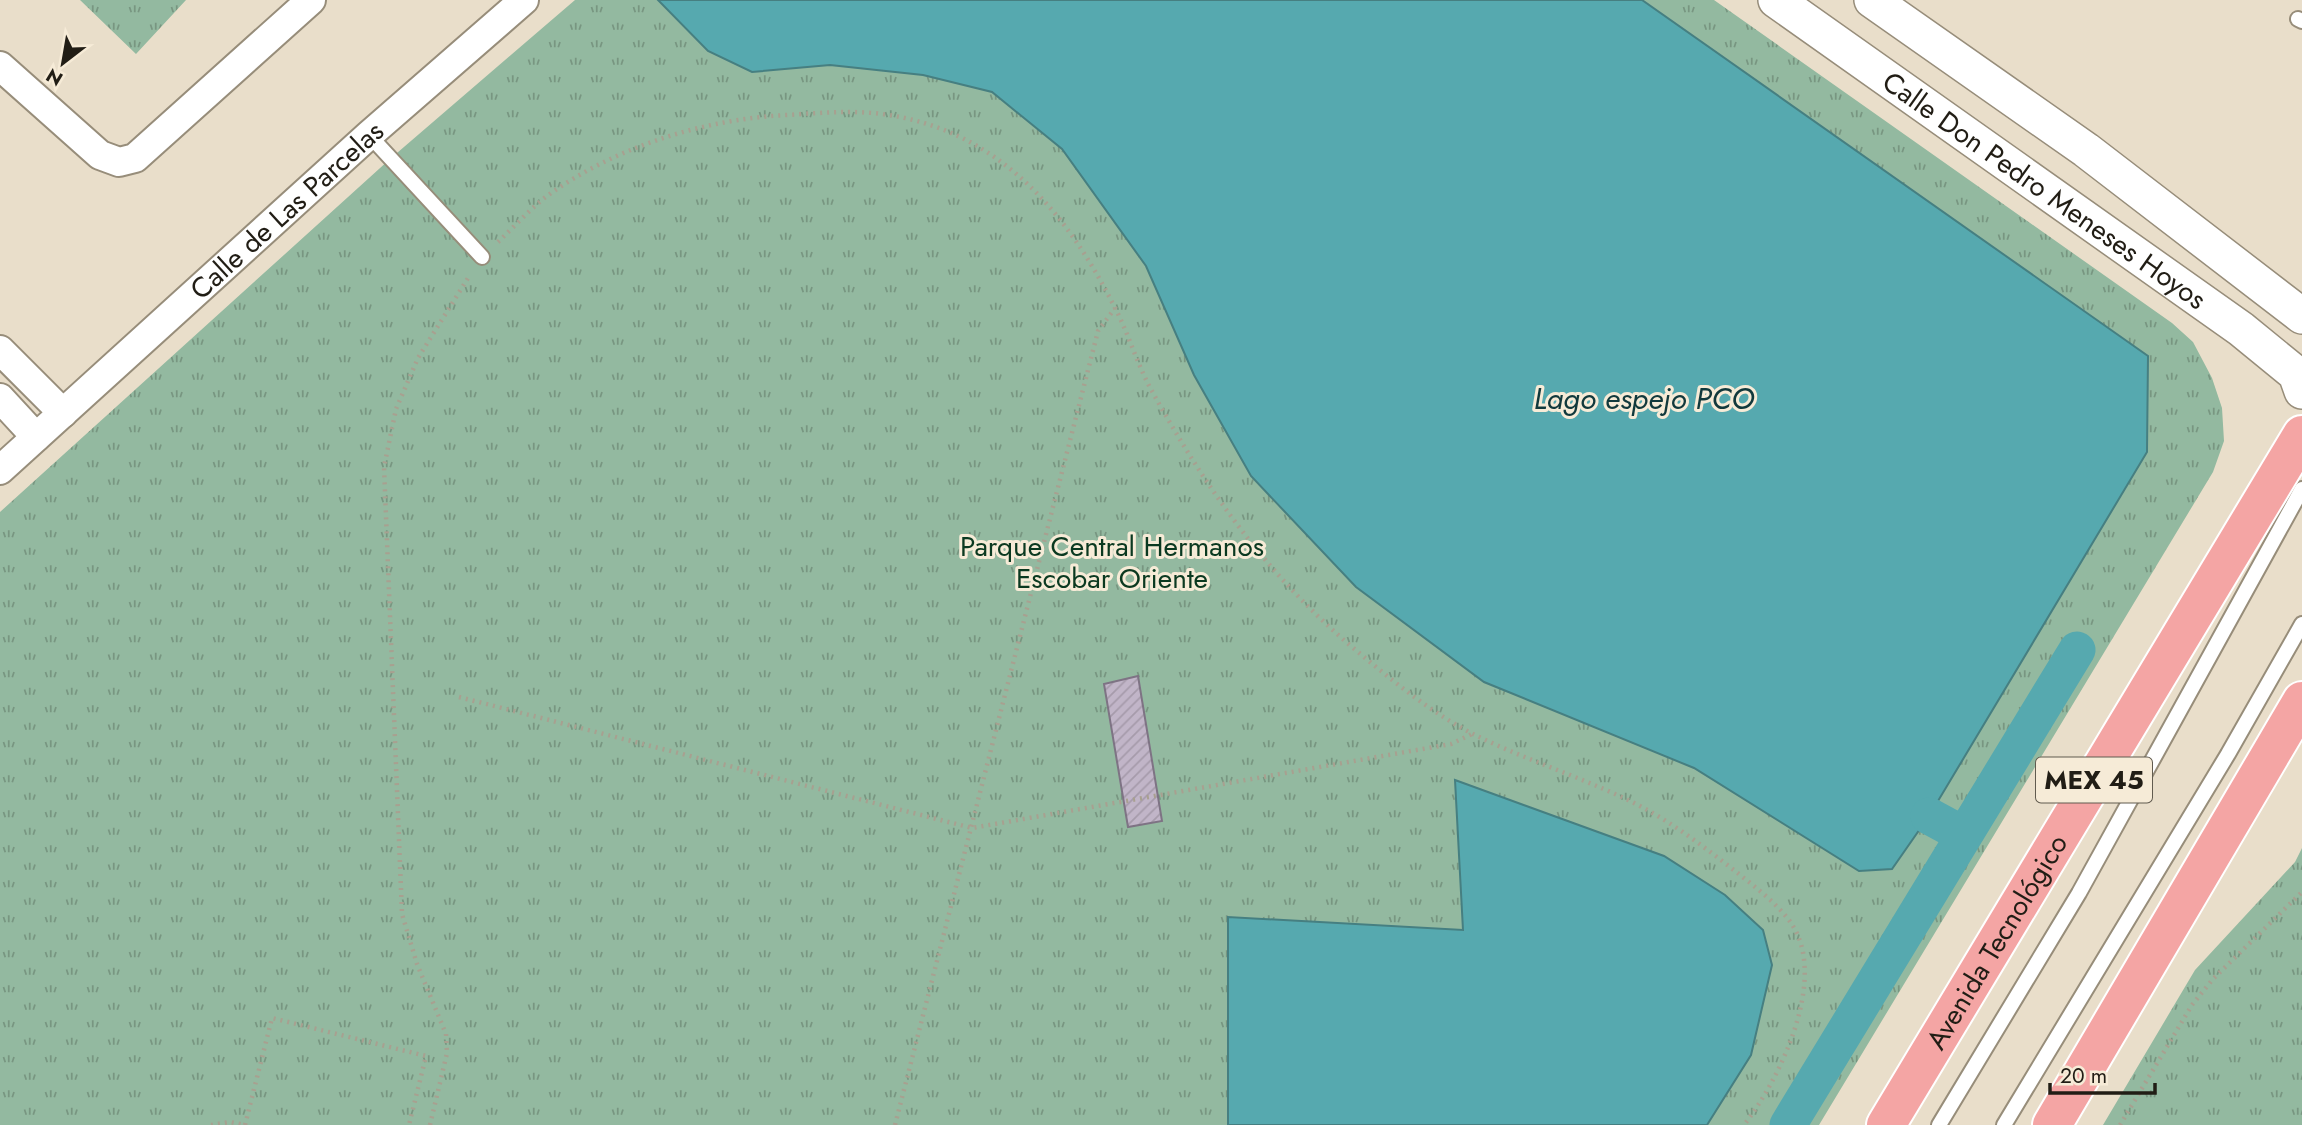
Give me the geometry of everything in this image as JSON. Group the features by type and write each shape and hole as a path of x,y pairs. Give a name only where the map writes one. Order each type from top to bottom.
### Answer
{"main road":[{"name":"Avenida Tecnológico","path":"1886,1125 2302,435"},
{"path":"2052,1125 2302,701"}],"street":[{"path":"0,66 82,141 100,155 119,162 148,149 312,0"},
{"name":"Calle Don Pedro Meneses Hoyos","path":"1776,0 1818,12 2241,329 2297,374 2302,391"},
{"name":"Calle Don Pedro Meneses Hoyos","path":"1872,0 2086,150 2302,317"},
{"name":"Calle de Las Parcelas","path":"0,470 514,3"},
{"path":"0,350 63,413"},
{"path":"0,398 36,437"}],"lane":[{"path":"369,135 482,257"},
{"path":"1939,1125 2079,893 2302,489"},
{"path":"2004,1125 2221,766 2302,624"}],"path":[{"path":"430,1125 447,1053 446,1034 417,964 402,914 384,467 397,409 418,358 482,257 546,197 606,161 715,122 755,116 847,111 886,114 926,124 989,151 1034,187 1080,244 1115,308 1149,385 1220,505 1266,561 1330,629 1395,684 1472,733 1635,804 1707,848 1756,888 1790,922 1802,946 1799,1014 1785,1056 1744,1125"},
{"path":"895,1125 1098,331 1115,308"},
{"path":"459,697 972,828 1451,744 1472,733"},
{"path":"2120,1125 2192,1005 2213,979 2302,892"},
{"path":"211,1125 230,1122 245,1125 272,1018 426,1056 409,1125"}],"green space":[{"path":"80,0 186,0 136,54"},
{"name":"Parque Central Hermanos Escobar Oriente","path":"575,0 1714,0 2172,323 2193,342 2212,378 2222,408 2224,441 2213,472 1819,1125 0,1125 0,512 390,159"},
{"path":"2302,848 2302,1125 2103,1125 2195,970 2295,862"}],"water":[{"name":"Lago espejo PCO","path":"658,0 1642,0 2148,356 2147,452 1929,816 1892,869 1859,871 1694,768 1484,682 1356,587 1251,476 1194,375 1146,266 1062,149 992,92 923,75 830,65 752,72 708,51"},
{"path":"1455,780 1664,856 1725,895 1763,930 1772,965 1751,1055 1707,1125 1228,1125 1228,917 1463,930"}],"building":[{"path":"1138,676 1162,821 1128,827 1104,684"}],"waterway":[{"path":"1788,1125 2077,650"},
{"path":"1929,816 1964,835"}]}
